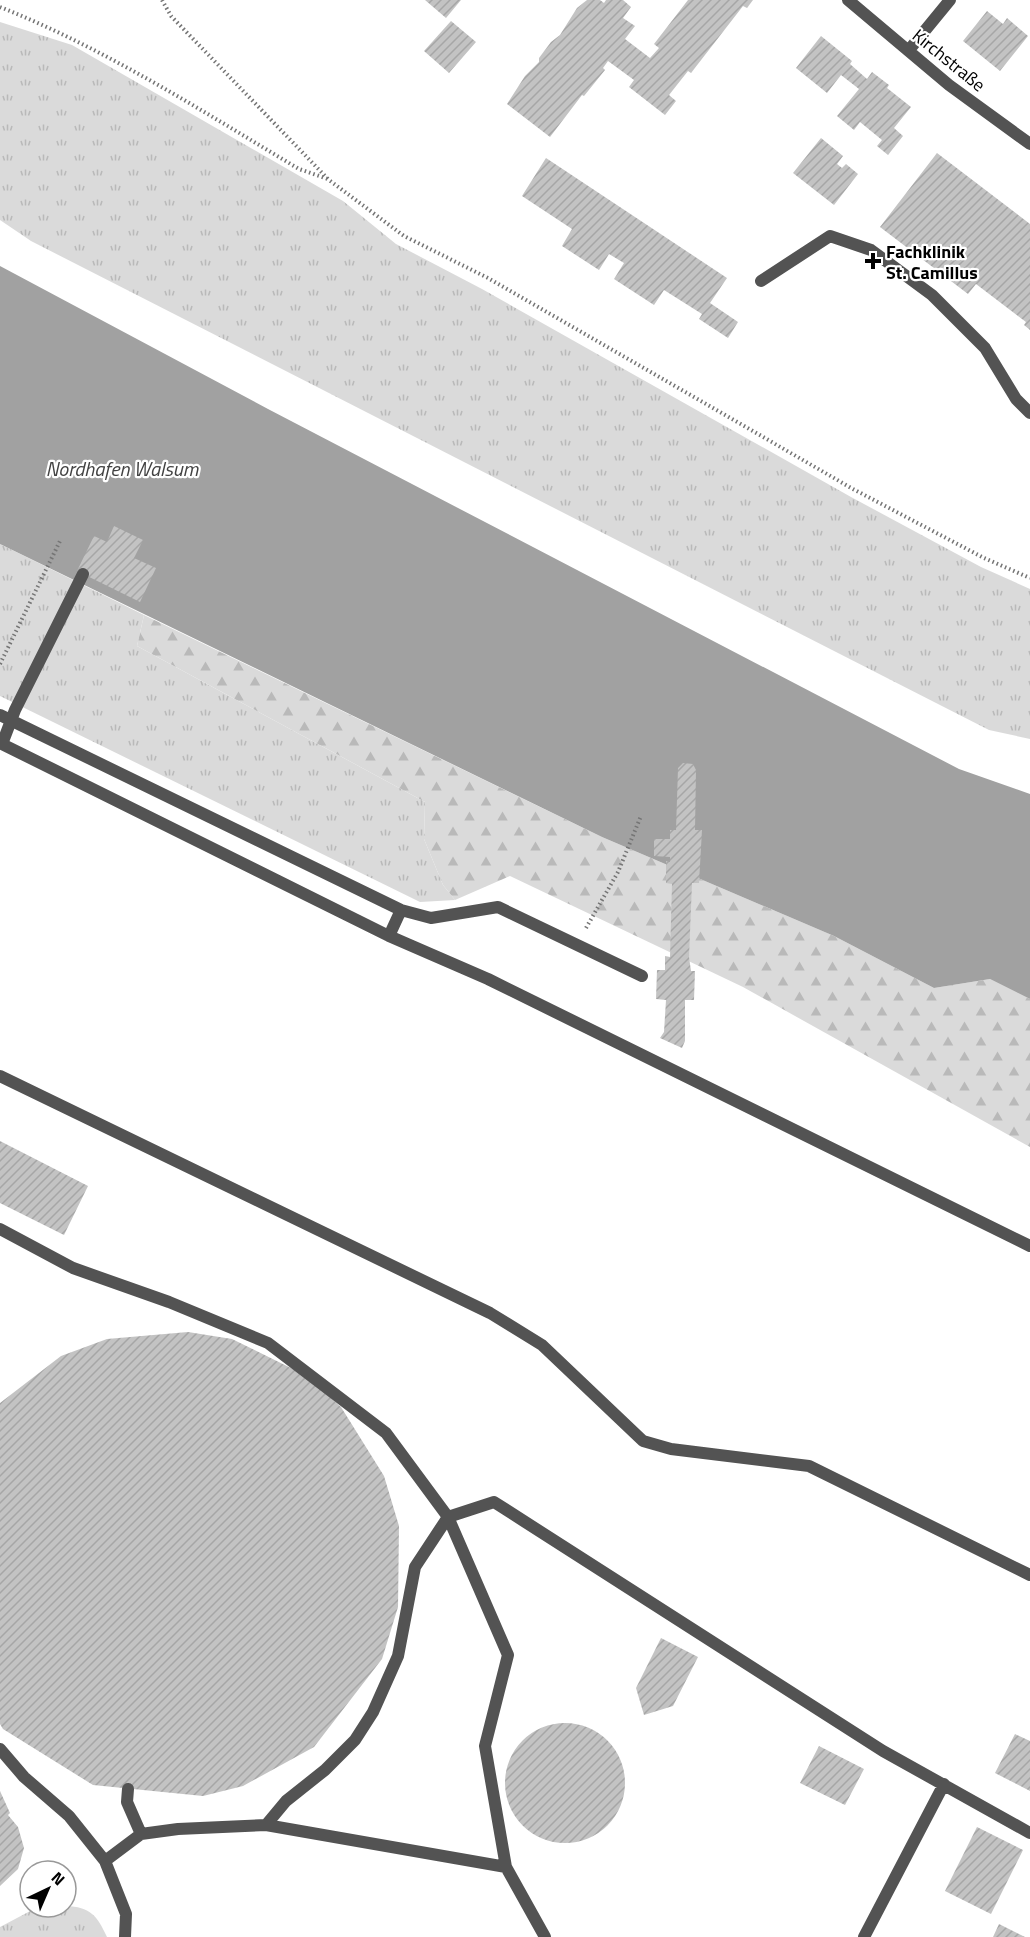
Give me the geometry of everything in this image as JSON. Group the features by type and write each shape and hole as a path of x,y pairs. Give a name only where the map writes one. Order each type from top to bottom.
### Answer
{"street":[{"name":"Kirchstraße","path":"848,0 949,85 1030,144"},
{"path":"909,50 950,0"},
{"path":"761,281 830,236 871,250 932,295 986,348 1016,399 1030,413"},
{"path":"83,574 9,715 1,744 388,936 498,984 1030,1246"},
{"path":"9,715 401,910 431,918 498,907 642,976"},
{"path":"388,936 401,910"},
{"path":"0,1076 490,1313 542,1345 643,1441 671,1449 809,1466 1030,1575"},
{"path":"0,1229 73,1268 169,1302 268,1343 386,1433 448,1517 508,1655 485,1746 506,1867 545,1937"},
{"path":"266,1825 286,1801 325,1770 355,1740 373,1712 398,1656 416,1568 448,1517 494,1502 883,1751 1030,1833"},
{"path":"0,1749 24,1777 69,1816 105,1861 126,1914 125,1937"},
{"path":"864,1937 944,1784"},
{"path":"128,1789 127,1802 141,1834"},
{"path":"105,1861 141,1834 178,1829 266,1825 506,1867"}],"path":[{"path":"162,0 171,16 329,180 404,236 518,296 853,489 984,558 1030,578"},
{"path":"0,7 48,26 133,70 299,169 329,180"},
{"path":"0,664 60,541"},
{"path":"598,908 618,872 641,816"}],"green space":[{"path":"0,22 72,45 343,201 396,244 482,289 851,497 981,567 1030,589 1030,739 989,730 31,241 0,220"},
{"path":"0,544 144,615 137,646 425,802 424,839 443,885 455,900 420,902 0,696"},
{"path":"144,615 602,837 834,936 934,988 990,979 1030,999 1030,1147 743,987 510,876 455,900 443,885 424,839 425,802 137,646"},
{"path":"78,1908 87,1910 96,1918 107,1937 0,1937 0,1927 18,1917 78,1919"}],"water":[{"name":"Nordhafen Walsum","path":"0,266 268,409 959,769 1030,794 1030,999 990,979 934,988 834,936 602,837 0,544"}],"building":[{"path":"425,0 461,0 446,18"},
{"path":"587,0 600,0 604,3 606,0 623,0 631,7 623,18 635,26 625,39 650,58 659,48 654,44 688,0 753,0 747,8 743,6 691,73 688,71 669,95 676,101 665,115 629,87 634,80 608,61 603,68 605,70 584,96 582,95 550,137 507,104 551,42 560,35 577,8"},
{"path":"987,11 1003,24 1007,18 1028,36 1000,71 963,41"},
{"path":"451,21 476,42 449,73 424,51"},
{"path":"821,36 852,61 850,64 867,79 872,72 889,85 887,88 911,107 894,128 903,136 888,155 877,146 882,140 860,122 854,130 837,116 859,89 841,75 827,93 796,68"},
{"path":"821,138 843,156 837,164 842,168 846,164 858,174 834,205 793,173"},
{"path":"937,153 1030,224 1030,330 1024,325 1026,322 976,284 968,294 880,227"},
{"path":"546,158 727,278 710,303 738,322 728,338 699,319 702,314 664,290 654,305 614,279 624,263 609,254 599,270 562,246 572,229 522,196"},
{"path":"114,526 143,540 134,558 156,568 140,602 77,571 94,536 107,542"},
{"path":"683,763 693,764 696,770 695,830 702,830 699,883 692,883 689,957 691,971 695,971 694,1000 685,1000 685,1041 682,1048 660,1038 664,1032 666,1000 656,999 657,970 665,970 665,956 670,957 672,884 666,883 666,861 670,862 670,857 654,856 654,839 670,839 670,830 676,830 678,768"},
{"path":"0,1141 88,1186 64,1235 0,1203"},
{"path":"188,1332 232,1339 305,1375 341,1407 384,1476 399,1526 398,1607 382,1659 314,1747 243,1786 203,1796 93,1785 3,1729 0,1724 0,1403 61,1356 107,1339"},
{"path":"661,1638 698,1657 673,1706 644,1715 636,1688"},
{"path":"565,1723 588,1728 607,1741 620,1760 625,1783 620,1806 607,1825 588,1838 565,1843 542,1838 523,1825 510,1806 505,1783 510,1760 523,1741 542,1728"},
{"path":"1015,1734 1030,1741 1030,1791 995,1773"},
{"path":"819,1746 864,1769 845,1805 800,1783"},
{"path":"0,1791 10,1813 8,1815 18,1827 24,1848 21,1859 18,1859 18,1869 0,1886"},
{"path":"977,1827 1023,1850 991,1914 945,1891"},
{"path":"999,1924 1025,1937 993,1937"}],"place":[{"name":"Fachklinik St. Camillus","path":"873,261"}]}
